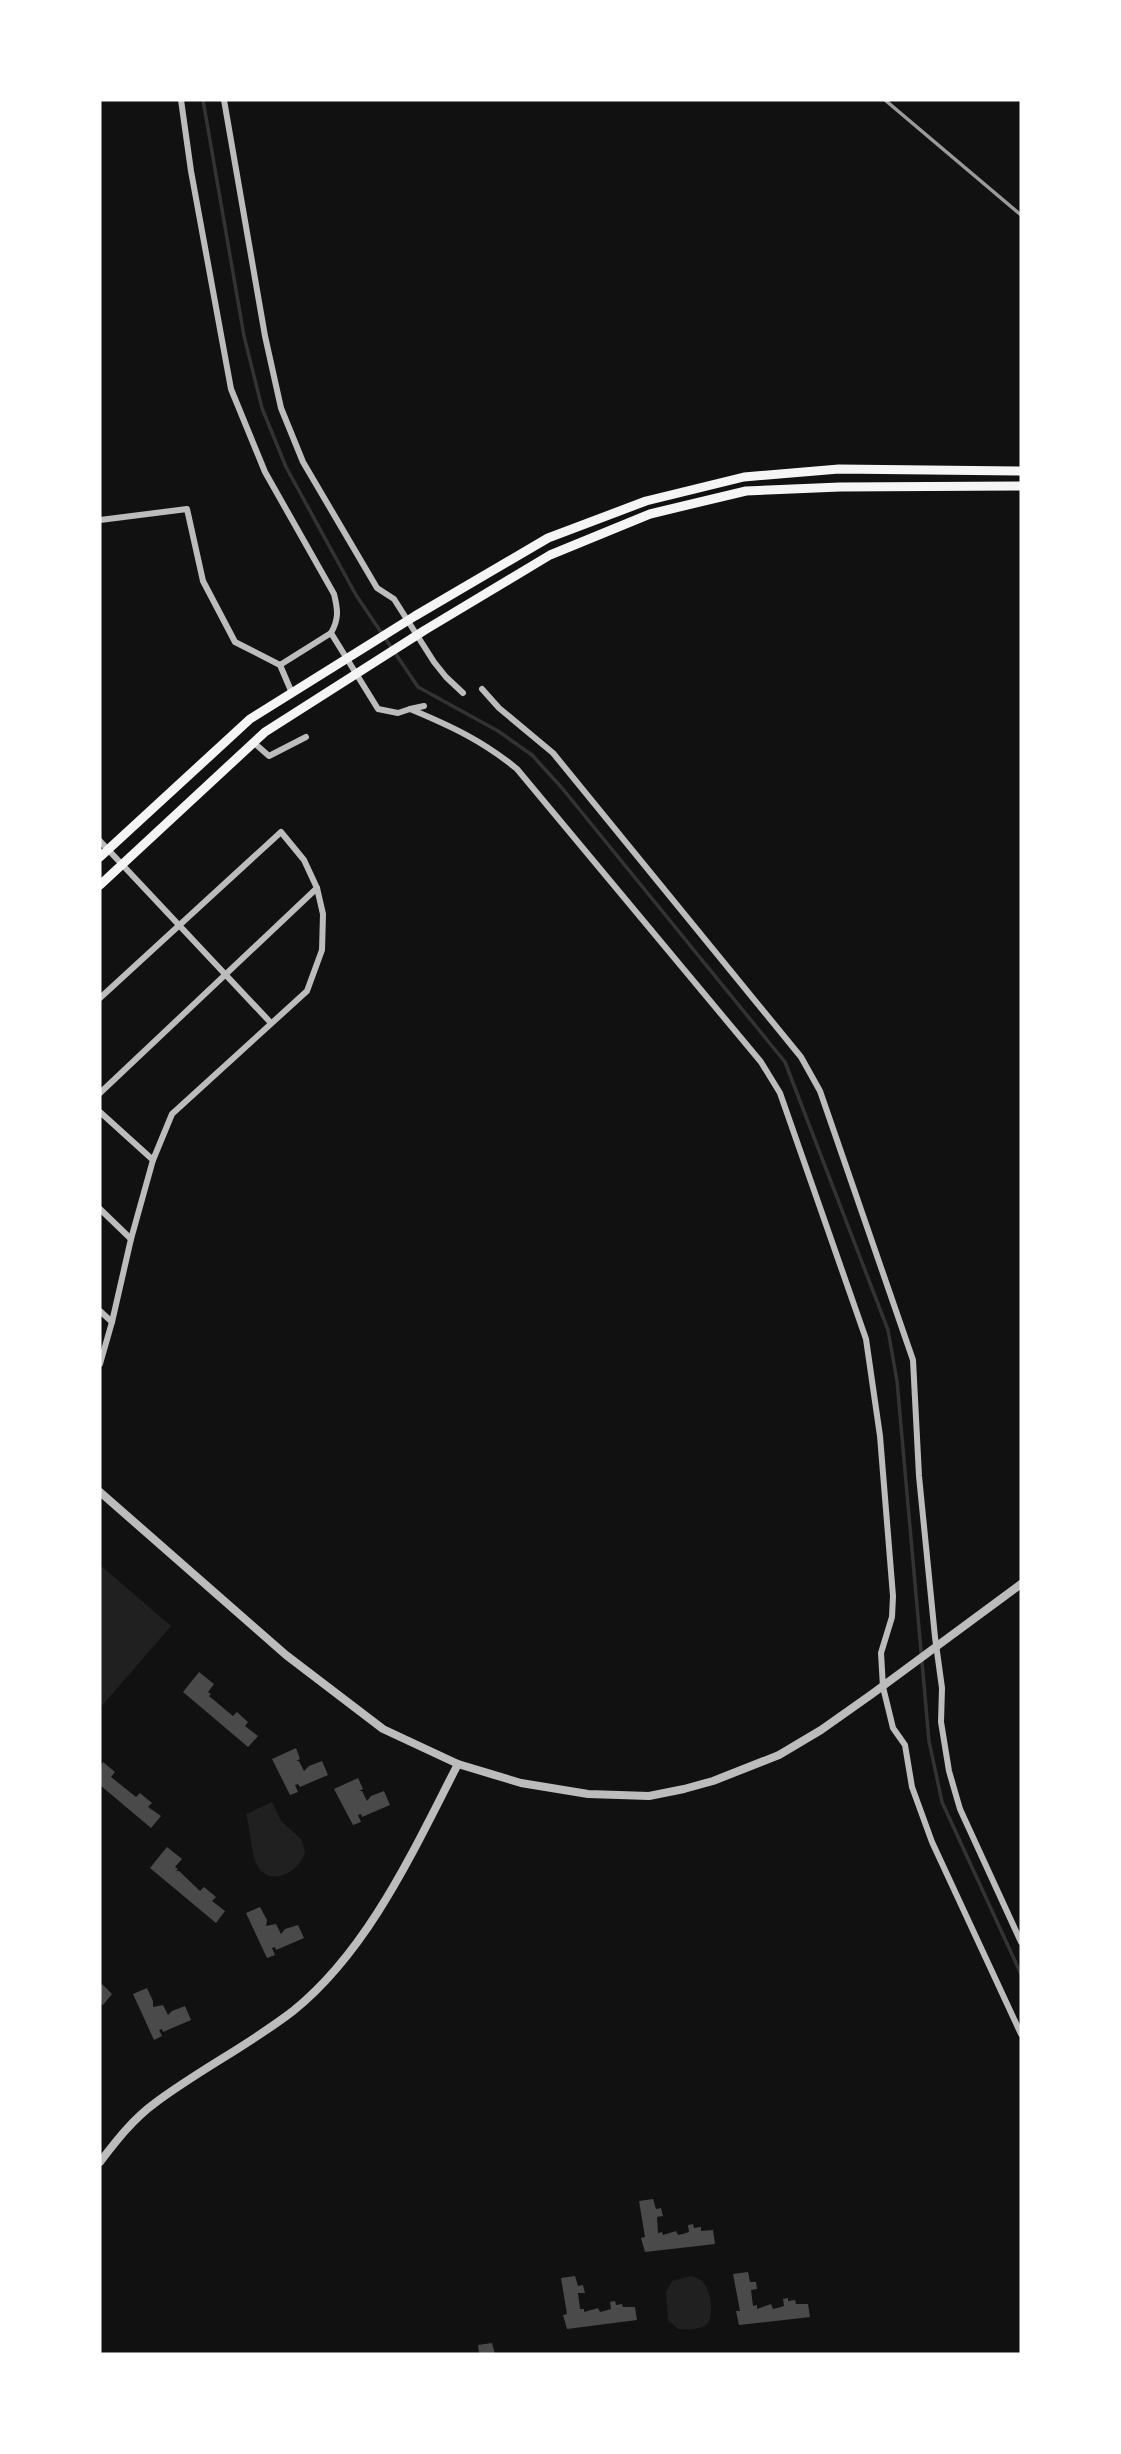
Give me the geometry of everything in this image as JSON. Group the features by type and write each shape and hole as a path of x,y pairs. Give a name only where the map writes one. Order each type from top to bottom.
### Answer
{"main road":[{"path":"100,857 250,719 415,616 548,538 646,501 732,480 839,469 1021,471"},
{"path":"100,885 265,732 425,630 550,555 662,511 746,491 840,487 1021,486"}],"street":[{"path":"181,100 193,184 231,388 265,472 334,594 338,612 337,623 331,633 280,665"},
{"path":"224,100 265,336 282,408 303,462 377,588 394,599 434,662 463,692"},
{"path":"100,520 187,509 203,581 235,642 280,665 292,693"},
{"path":"331,633 378,709 398,713 424,706"},
{"path":"482,689 499,708 553,753 802,1057 820,1091 913,1360 919,1476 949,1771 960,1809 1021,1942"},
{"path":"410,709 491,748 517,769 761,1062 780,1093 856,1307 871,1365 880,1436 893,1596 892,1617 881,1653 883,1687 893,1728 905,1745 912,1787 932,1842 1021,2034"},
{"path":"253,742 269,756 306,737"},
{"path":"100,998 281,832 304,860 317,888 323,914 322,950 307,991 173,1114 153,1160 100,1364"},
{"path":"100,841 271,1023"},
{"path":"100,1093 317,888"},
{"path":"100,1112 153,1160"},
{"path":"100,1209 131,1239"},
{"path":"100,1311 112,1322"},
{"path":"100,1492 318,1681 383,1729 458,1764 521,1783 588,1794 649,1796 713,1781 779,1755 821,1730 872,1694 1021,1584"},
{"path":"100,2161 119,2137 153,2104 292,2011 329,1978 367,1929 458,1764"}],"shaded area":[{"path":"100,1565 171,1626 100,1708"},
{"path":"272,1802 281,1821 301,1839 305,1851 302,1859 291,1871 275,1876 261,1871 256,1863 246,1814"},
{"path":"691,2276 701,2280 709,2293 710,2316 707,2324 701,2327 678,2329 668,2320 666,2293 672,2281"}],"building":[{"path":"199,1672 214,1684 208,1692 211,1694 209,1696 233,1716 237,1712 248,1722 245,1726 258,1736 248,1747 183,1692"},
{"path":"296,1748 300,1759 296,1761 299,1761 304,1771 322,1761 328,1775 300,1787 295,1785 298,1792 290,1795 272,1759"},
{"path":"103,1762 115,1772 111,1777 136,1797 140,1793 152,1803 148,1807 161,1816 151,1828 100,1785 100,1767"},
{"path":"358,1778 363,1789 359,1791 362,1791 367,1801 371,1796 384,1791 390,1805 362,1817 361,1814 358,1815 361,1822 353,1825 334,1789"},
{"path":"167,1847 182,1859 175,1867 178,1869 176,1871 200,1891 204,1887 216,1897 212,1901 225,1911 216,1923 150,1868"},
{"path":"260,1907 267,1920 266,1926 276,1924 281,1934 285,1929 298,1925 304,1938 276,1950 275,1947 272,1948 275,1955 267,1958 246,1913"},
{"path":"102,1984 112,1994 103,2005 100,2003"},
{"path":"147,1988 153,2007 163,2005 168,2015 185,2006 191,2020 163,2032 162,2029 159,2030 162,2036 154,2040 133,1994"},
{"path":"653,2199 656,2209 661,2208 663,2216 657,2217 658,2233 662,2232 663,2235 676,2231 678,2235 683,2234 689,2232 688,2225 693,2224 694,2228 701,2227 701,2231 713,2230 715,2244 645,2252 641,2238 645,2237 639,2201"},
{"path":"748,2272 750,2282 756,2282 757,2289 751,2290 753,2306 757,2305 757,2309 771,2304 773,2309 784,2306 783,2299 788,2298 788,2301 795,2300 796,2304 808,2304 810,2317 739,2325 736,2311 740,2311 733,2274"},
{"path":"575,2276 578,2286 583,2285 585,2293 578,2293 580,2309 584,2309 584,2312 598,2308 600,2312 611,2309 610,2302 615,2301 616,2305 635,2307 637,2320 567,2329 563,2315 567,2314 561,2278"},
{"path":"492,2343 495,2354 479,2354 478,2345"}],"waterway":[{"path":"203,100 244,336 262,408 286,467 356,595 418,687 498,731 532,755 562,788 785,1062 888,1330 897,1381 929,1741 942,1802 1021,1974"}],"railway":[{"path":"885,100 1021,215"}]}
